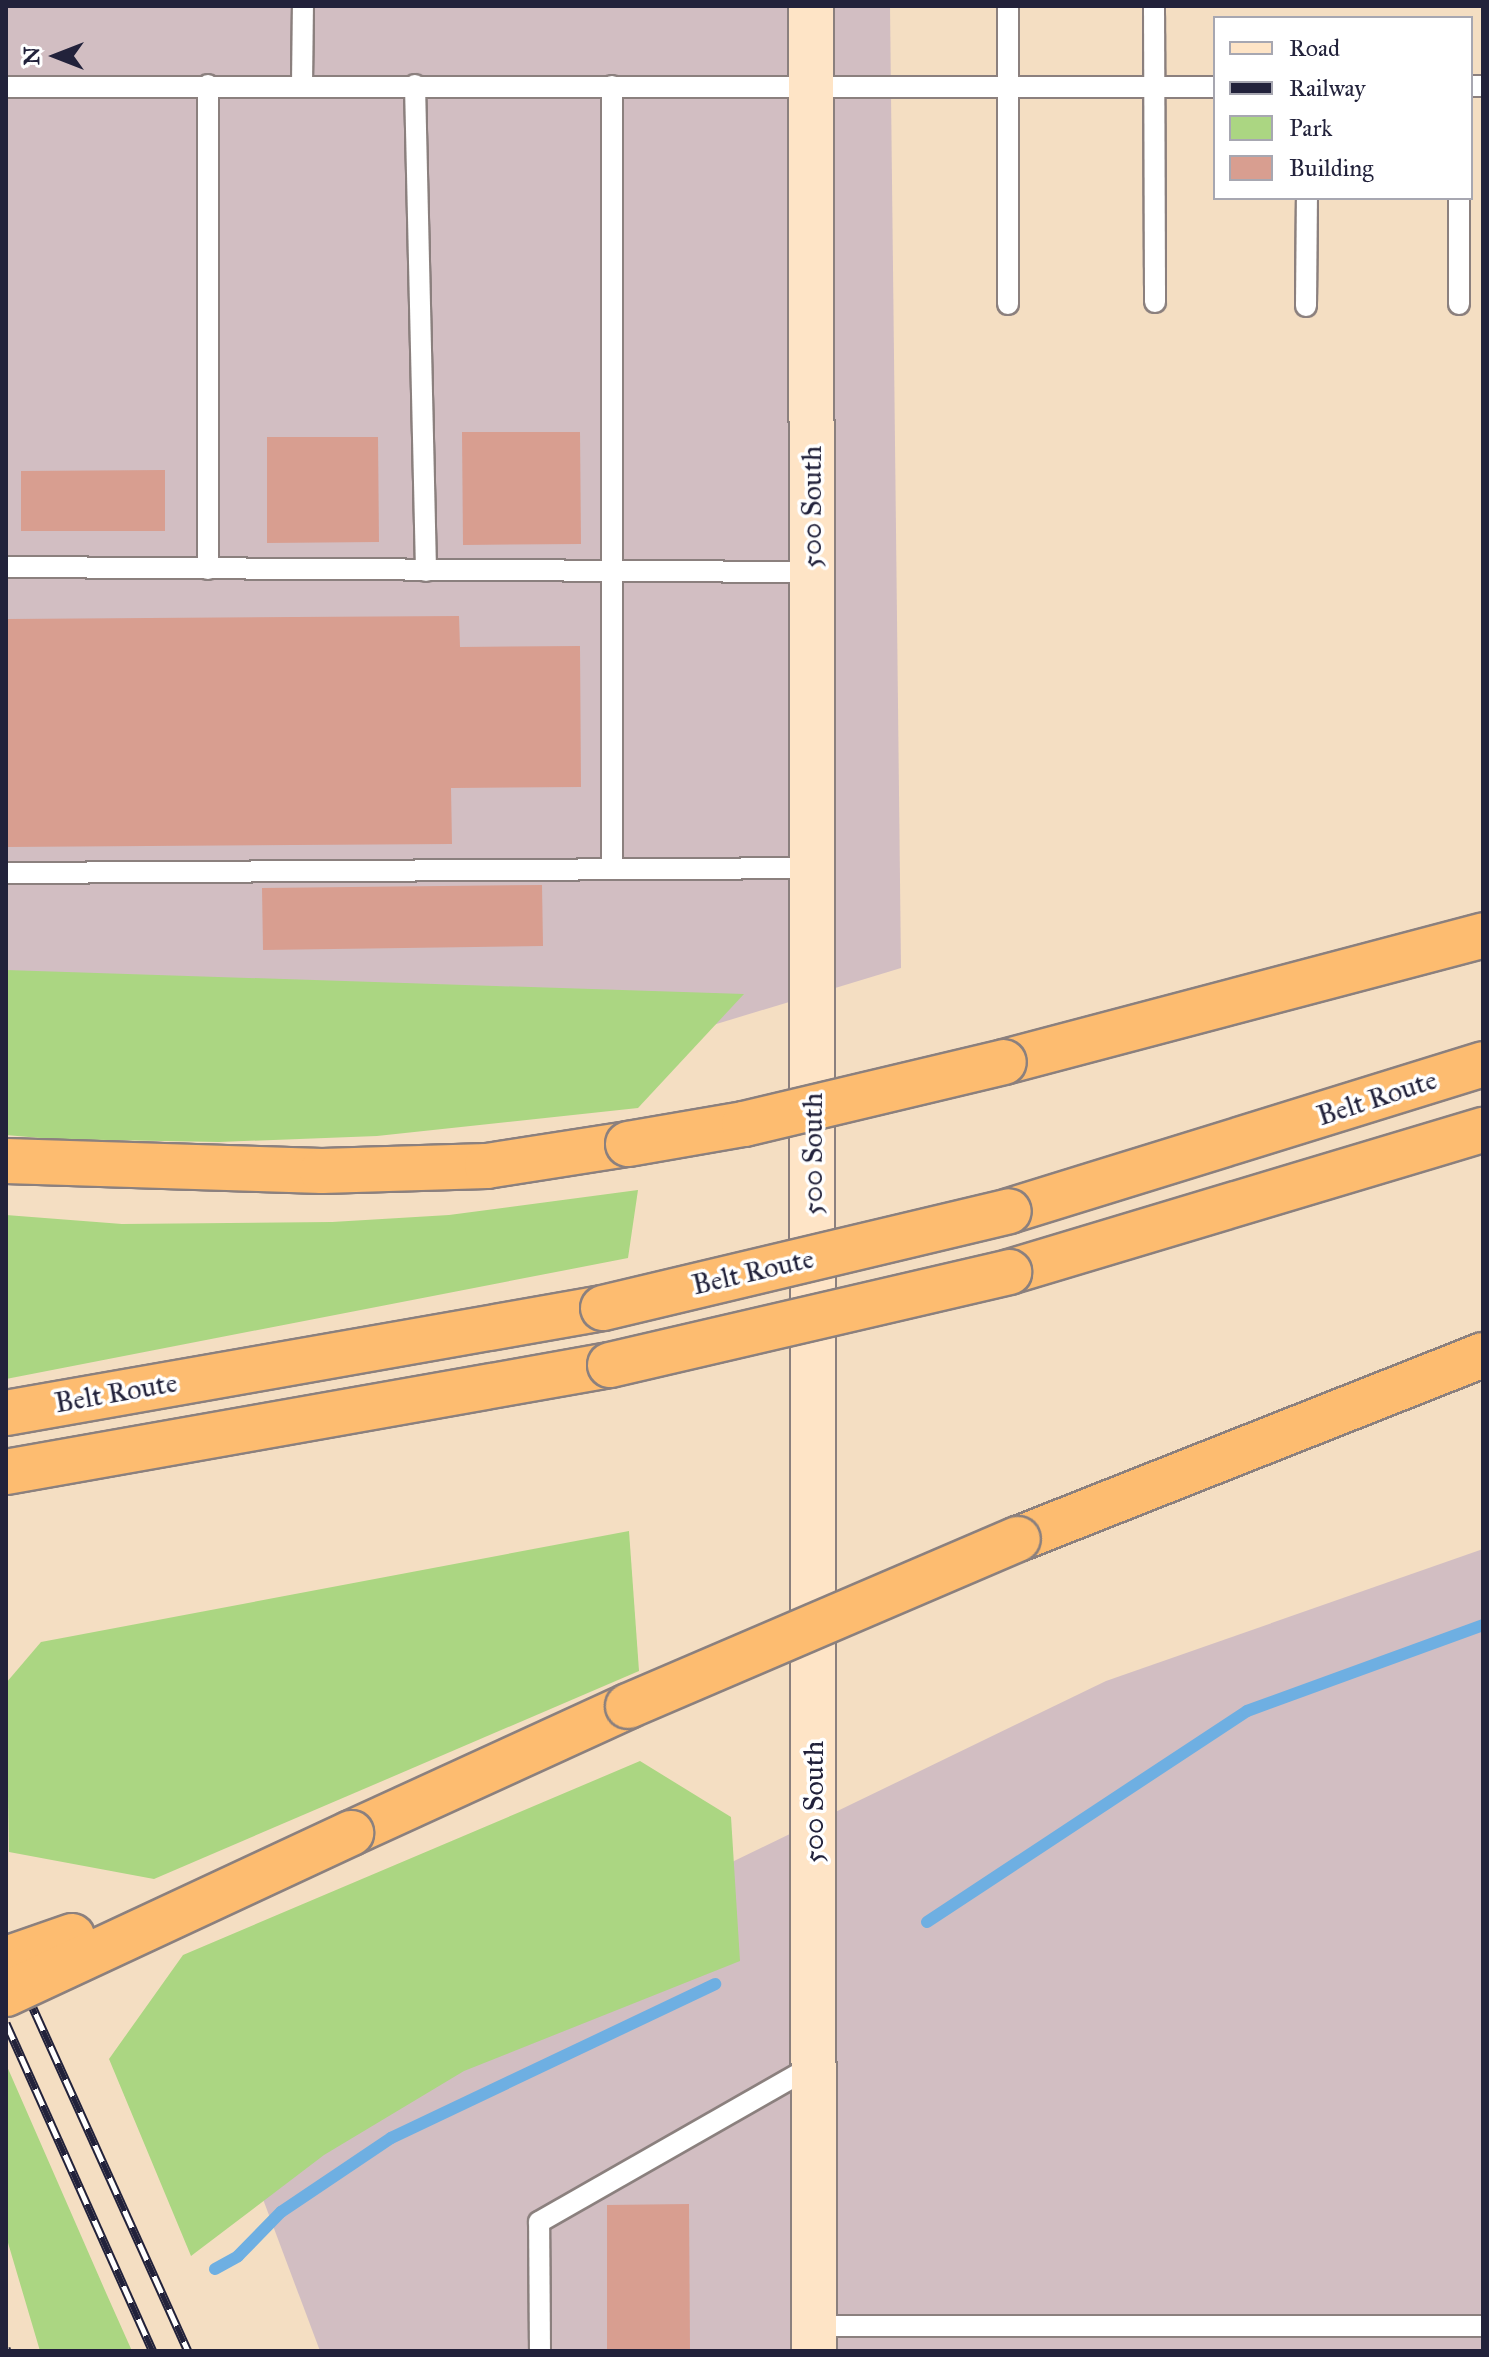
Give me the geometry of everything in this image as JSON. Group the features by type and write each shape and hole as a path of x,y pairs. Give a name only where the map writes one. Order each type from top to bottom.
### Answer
{"highway":[{"path":"6,1161 322,1171 487,1166 744,1124 1004,1062 1483,935"},
{"name":"Belt Route","path":"6,1413 603,1308 1009,1211 1483,1064"},
{"path":"6,1472 610,1365 1009,1272 1483,1130"},
{"path":"6,1994 628,1706 1018,1539 1483,1355"},
{"path":"6,1959 351,1833"}],"street":[{"name":"500 South","path":"811,6 814,2338"}],"lane":[{"path":"302,84 303,6"},
{"path":"1008,6 1008,304"},
{"path":"1154,6 1155,302"},
{"path":"6,87 302,84 811,90 1213,87"},
{"path":"208,85 208,569"},
{"path":"415,85 426,571"},
{"path":"612,86 612,867"},
{"path":"1306,306 1307,200"},
{"path":"1459,200 1459,304"},
{"path":"6,567 812,572"},
{"path":"6,873 813,868"},
{"path":"540,2351 539,2222 814,2065"},
{"path":"814,2338 1483,2326"}],"shaded area":[{"path":"6,6 890,6 901,968 601,1059 6,1035"},
{"path":"1483,1549 1483,2351 320,2351 228,2106 1106,1681"}],"green space":[{"path":"6,970 744,994 638,1108 377,1136 219,1142 52,1139 6,1135"},
{"path":"638,1190 628,1258 6,1379 6,1215 122,1224 332,1222 449,1215"},
{"path":"629,1531 639,1671 154,1879 9,1852 6,1683 41,1642"},
{"path":"640,1761 731,1817 740,1961 464,2071 324,2155 191,2256 109,2059 183,1955"},
{"path":"6,2064 132,2351 40,2351 6,2236"}],"building":[{"path":"462,432 580,432 581,544 463,545"},
{"path":"267,437 378,437 379,542 267,543"},
{"path":"165,470 165,531 21,531 21,471"},
{"path":"459,616 460,647 580,646 581,787 451,788 452,844 6,847 6,619"},
{"path":"542,885 543,946 263,950 262,888"},
{"path":"689,2204 690,2351 607,2351 607,2205"}],"waterway":[{"path":"927,1922 1247,1711 1483,1625"},
{"path":"215,2269 238,2256 281,2212 391,2138 715,1984"}],"railway":[{"path":"6,1948 188,2351"},
{"path":"6,2023 153,2351"}]}
